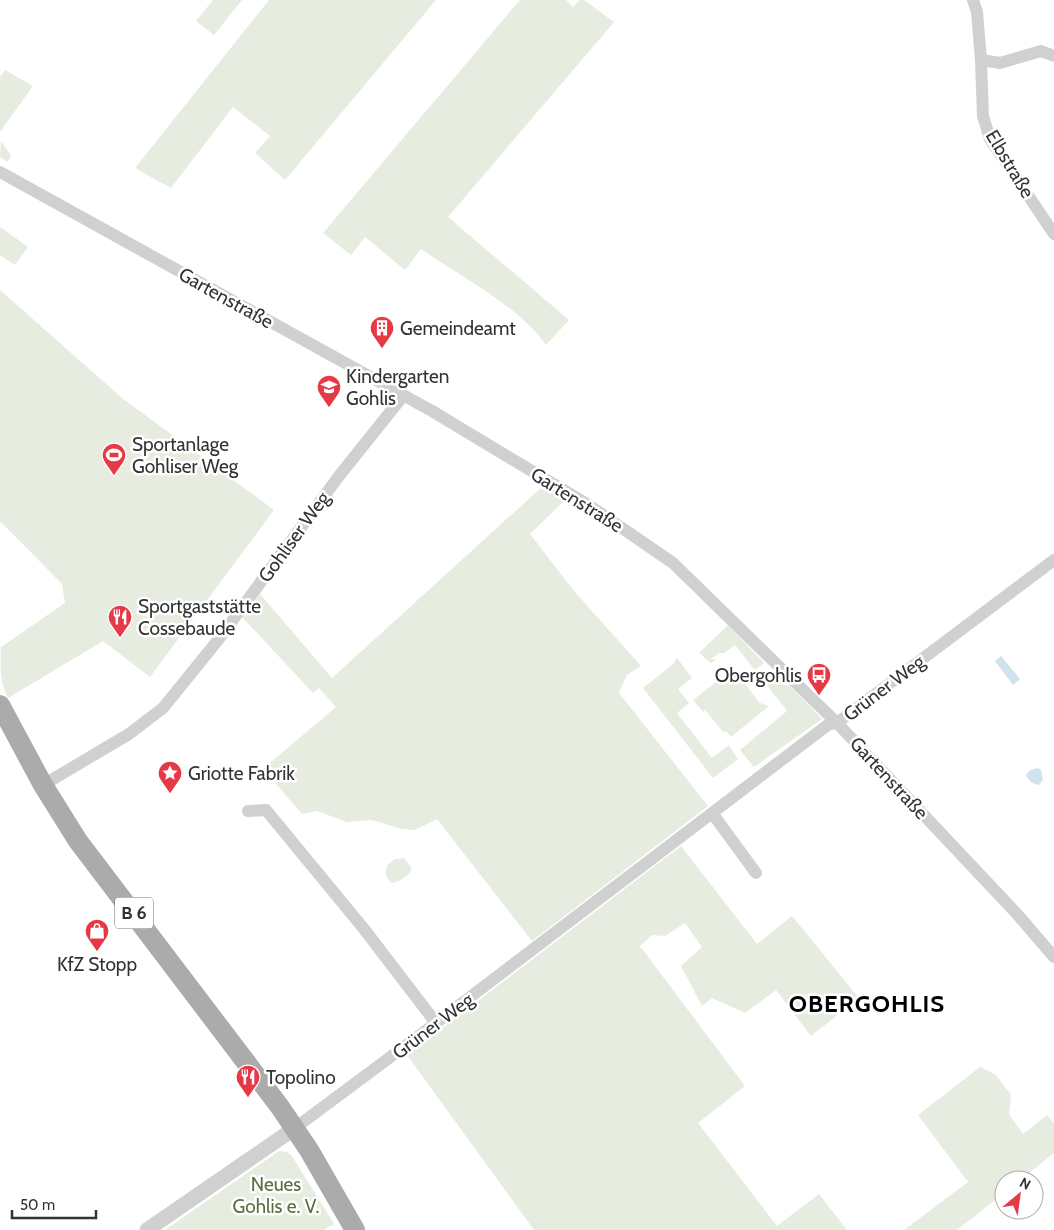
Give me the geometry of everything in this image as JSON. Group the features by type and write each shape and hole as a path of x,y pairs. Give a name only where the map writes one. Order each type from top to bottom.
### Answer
{"main road":[{"name":"B 6","path":"0,705 43,785 78,841 295,1128 355,1230"}],"street":[{"name":"Elbstraße","path":"973,0 977,12 983,116 990,139 1054,234"},
{"path":"981,60 1000,63 1041,51 1054,56"},
{"name":"Gartenstraße","path":"0,172 403,396 590,506 673,563 837,723 1017,914 1054,957"},
{"name":"Gohliser Weg","path":"43,785 129,734 168,703 218,640 339,476 403,396"},
{"name":"Grüner Weg","path":"147,1230 295,1128 829,724 837,723 1054,560"},
{"path":"248,812 266,810 364,929 436,1023"},
{"path":"712,813 756,873"}],"green space":[{"path":"213,0 242,0 214,35 196,21"},
{"path":"269,0 436,0 285,180 255,153 270,136 233,107 171,188 135,168"},
{"path":"520,0 566,0 573,7 580,0 584,0 614,22 448,217 569,320 546,345 505,304 421,249 405,270 365,237 351,255 323,233"},
{"path":"5,70 33,86 0,132 0,77"},
{"path":"1,141 11,156 8,162 0,157"},
{"path":"0,227 28,247 15,265 0,255"},
{"name":"Sportanlage Gohliser Weg","path":"0,290 122,398 274,510 150,677 103,641 8,698 5,692 1,673 1,647 65,603 62,584 0,521"},
{"path":"542,487 565,500 530,534 574,591 641,666 627,675 619,693 708,806 532,941 437,819 415,830 402,829 372,820 347,822 317,811 302,814 263,769 336,707 319,688 313,693 242,617 260,594 332,678"},
{"path":"728,625 764,663 755,670 735,645 711,659 716,660 711,663 699,653"},
{"path":"677,658 692,678 678,689 689,703 677,713 712,758 729,745 738,759 713,778 643,688 673,664"},
{"path":"733,669 760,703 769,706 731,737 726,731 724,733 705,710 703,712 693,700"},
{"path":"762,679 790,686 822,719 754,767 740,750 787,711"},
{"path":"681,846 757,944 792,916 859,998 811,1036 776,990 745,1013 712,998 702,1006 681,966 702,947 685,923 665,936 652,935 640,946 745,1086 698,1123 777,1226 819,1194 847,1230 534,1230 407,1055"},
{"path":"404,858 411,867 410,873 401,880 392,883 386,875 387,865 395,859"},
{"path":"980,1067 996,1075 1011,1095 1009,1114 1023,1134 1047,1115 1054,1123 1054,1153 1033,1170 994,1170 994,1201 957,1230 904,1230 968,1182 918,1115"},
{"name":"Neues Gohlis e. V.","path":"279,1151 287,1152 292,1156 334,1224 323,1230 165,1230"}],"water":[{"path":"1001,656 1020,679 1013,685 995,661"},
{"path":"1038,768 1041,770 1043,780 1039,785 1031,782 1026,775 1030,770"}],"place":[{"name":"Gemeindeamt","path":"382,349"},
{"name":"Kindergarten Gohlis","path":"329,408"},
{"name":"Sportanlage Gohliser Weg","path":"114,476"},
{"name":"Sportgaststätte Cossebaude","path":"120,638"},
{"name":"Obergohlis","path":"819,696"},
{"name":"Griotte Fabrik","path":"170,794"},
{"name":"KfZ Stopp","path":"97,952"},
{"name":"Topolino","path":"248,1098"}],"district":[{"name":"OBERGOHLIS","path":"867,1003"}]}
